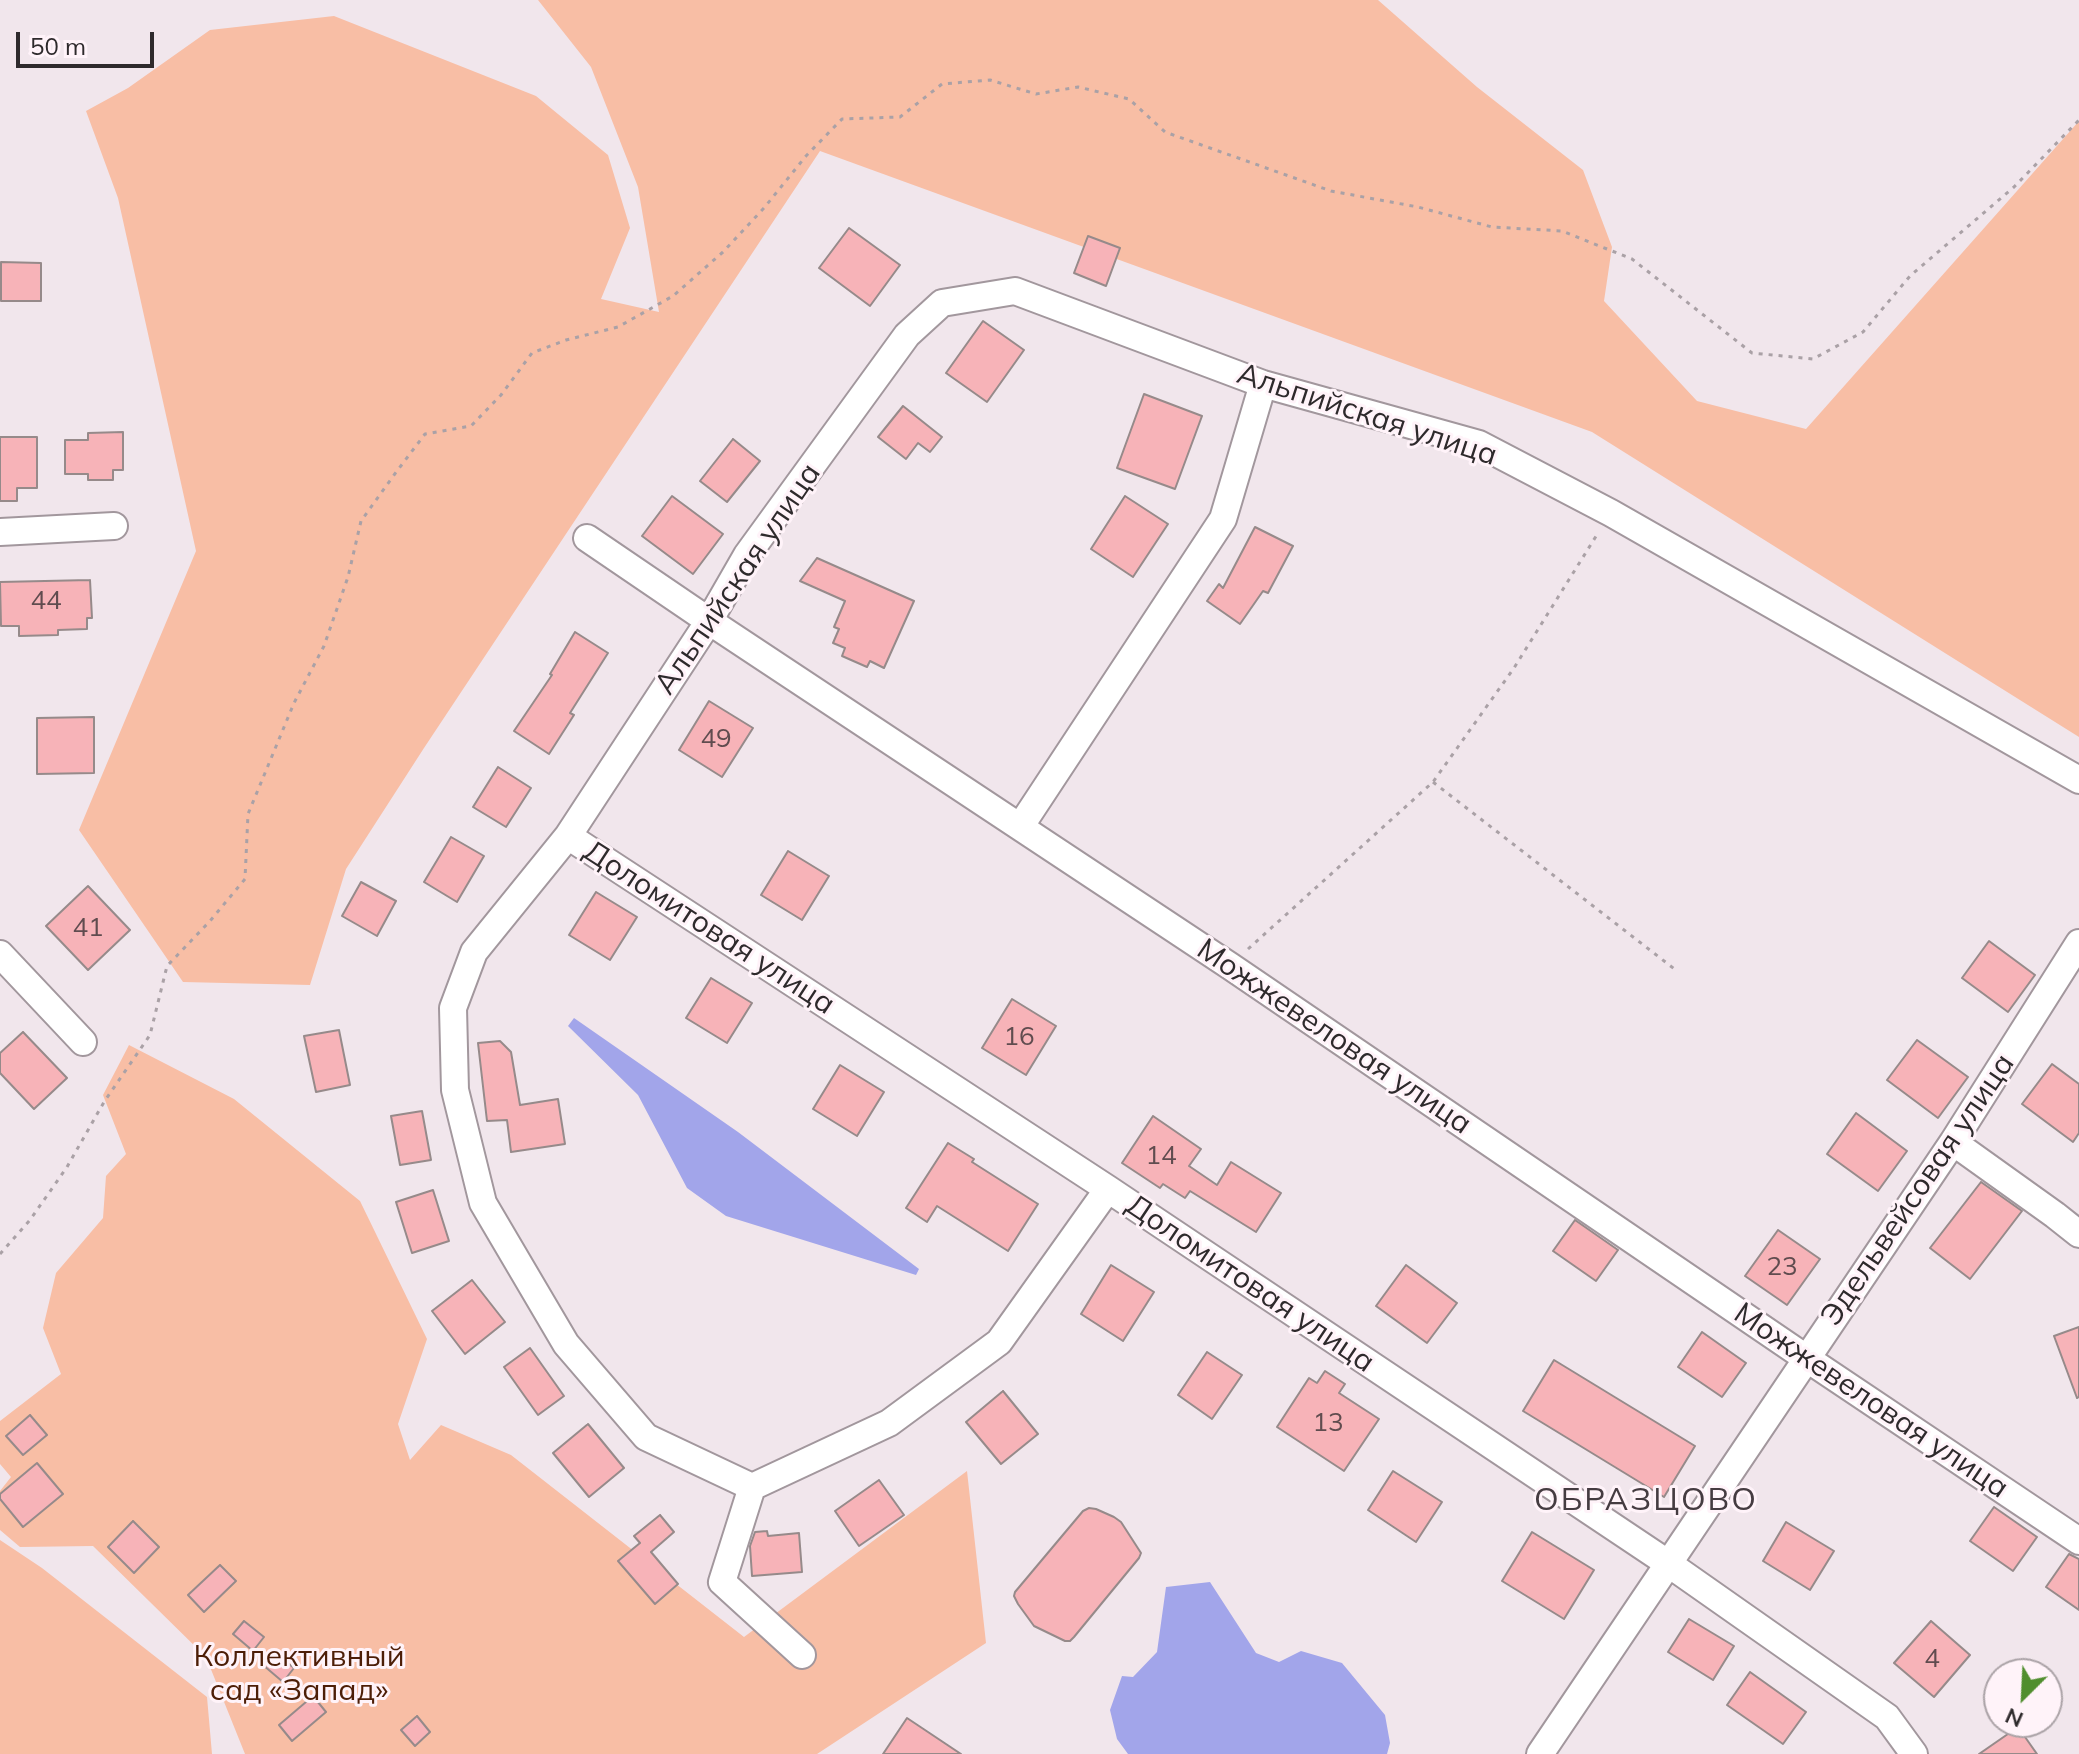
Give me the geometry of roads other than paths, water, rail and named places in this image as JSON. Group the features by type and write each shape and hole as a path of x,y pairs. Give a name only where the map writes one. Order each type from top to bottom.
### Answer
{"street":[{"name":"Альпийская улица","path":"752,1487 646,1437 566,1344 483,1203 455,1090 453,1008 474,952 568,836 709,621 747,555 907,335 942,303 1015,291 1263,384 1479,444 1611,513 2079,780"},
{"path":"1020,827 1223,519 1263,384"},
{"path":"0,532 114,526"},
{"name":"Можжевеловая улица","path":"587,538 1230,966 2079,1541"},
{"name":"Доломитовая улица","path":"568,836 1108,1189 1669,1564 1887,1717 1914,1754"},
{"name":"Эдельвейсовая улица","path":"1540,1754 1953,1142 2079,943"},
{"path":"0,954 83,1042"},
{"path":"1953,1142 2079,1234"},
{"path":"802,1655 722,1582 752,1487 889,1423 999,1342 1108,1189"}],"water":[{"path":"574,1018 738,1132 919,1269 916,1275 726,1216 687,1188 638,1095 568,1026"},
{"path":"1210,1582 1256,1653 1279,1662 1301,1651 1342,1663 1385,1715 1390,1743 1387,1754 1128,1754 1117,1739 1110,1710 1122,1676 1133,1677 1157,1652 1166,1587"}],"district":[{"name":"ОБРАЗЦОВО","path":"1646,1500"}],"park label":[{"name":"Коллективный сад «Запад»","path":"299,1674"}]}
